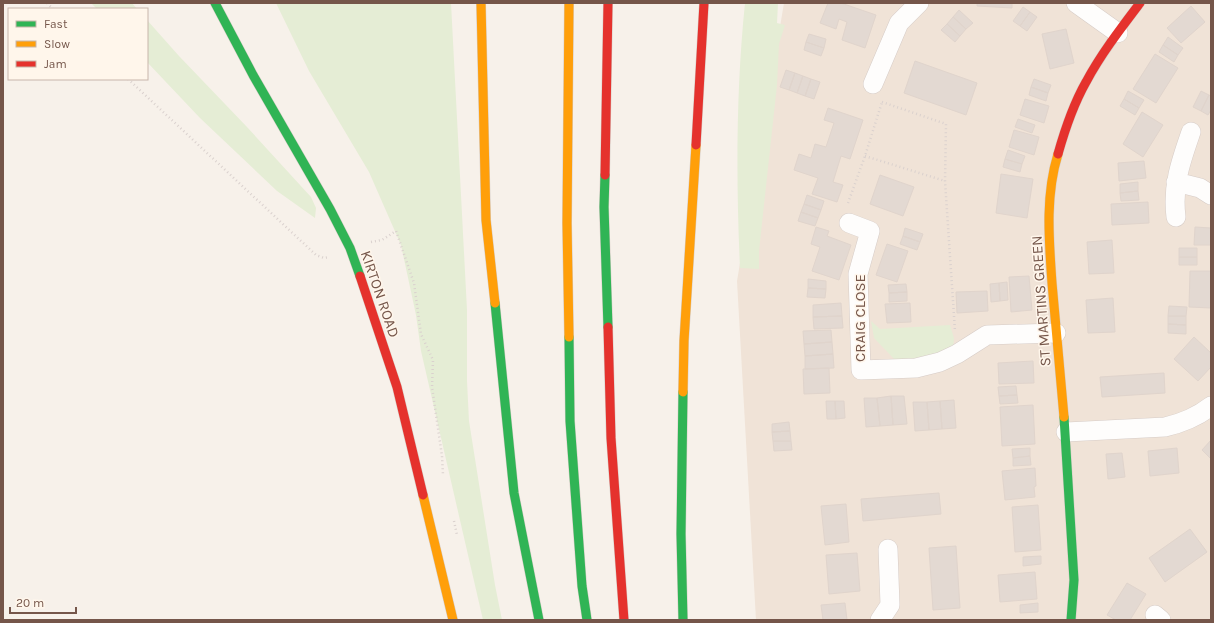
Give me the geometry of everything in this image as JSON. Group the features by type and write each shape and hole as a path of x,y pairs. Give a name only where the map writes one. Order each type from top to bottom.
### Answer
{"main road":[{"name":"KIRTON ROAD","path":"214,3 252,75 330,209 350,248 397,387 453,620"},
{"path":"481,3 486,220 514,493 539,620"},
{"path":"569,3 567,223 570,420 582,586 587,620"},
{"path":"608,3 604,215 611,438 624,620"},
{"path":"683,620 681,534 684,341 704,3"},
{"name":"ST MARTINS GREEN","path":"1071,620 1074,580 1066,432 1056,333 1048,212 1053,169 1066,125 1086,82 1118,33 1140,3"}],"street":[{"path":"873,84 899,23 919,3"},
{"path":"1076,3 1118,33"},
{"path":"1176,217 1174,201 1176,182 1180,163 1191,132"},
{"path":"1176,182 1200,188 1211,195"},
{"name":"CRAIG CLOSE","path":"849,223 870,231 858,274 861,370 916,368 940,362 957,354 987,335 1056,333"},
{"path":"1066,432 1165,427 1179,424 1211,406"},
{"path":"880,620 890,605 888,549"}],"path":[{"path":"849,223 846,210 882,102 873,84"},
{"path":"882,102 946,124 945,181 954,330 964,349"},
{"path":"865,156 945,181"}],"shaded area":[{"path":"784,3 1211,3 1211,620 756,620 737,281"}],"green space":[{"path":"91,3 132,3 136,8 96,8"},
{"path":"276,3 451,3 467,310 467,381 469,421 502,620 483,620 421,351 416,315 401,245 369,172 309,71"},
{"path":"745,3 778,3 777,23 785,25 779,44 777,85 759,251 759,269 740,268 738,202 738,102"},
{"path":"148,21 311,197 316,208 315,218 277,191 200,118 148,63"},
{"path":"871,321 880,329 950,325 954,338 953,350 943,356 896,361 874,338"}],"building":[{"path":"828,3 841,3 876,15 865,48 842,40 847,22 839,19 836,29 820,23"},
{"path":"977,3 1012,3 1012,8 977,6"},
{"path":"1191,6 1205,22 1181,43 1167,28"},
{"path":"1023,7 1030,12 1020,26 1013,21"},
{"path":"959,10 973,23 966,29 953,17"},
{"path":"1030,12 1037,17 1027,31 1020,26"},
{"path":"953,17 966,29 960,36 947,24"},
{"path":"947,24 960,36 955,42 941,30"},
{"path":"1066,29 1074,63 1050,69 1042,34"},
{"path":"809,34 826,39 824,48 806,42"},
{"path":"1168,37 1183,48 1178,55 1163,45"},
{"path":"806,42 824,48 821,56 804,50"},
{"path":"1163,45 1178,55 1174,62 1159,52"},
{"path":"1155,54 1178,68 1156,103 1133,89"},
{"path":"915,61 977,83 966,115 904,93"},
{"path":"786,70 795,73 789,90 780,87"},
{"path":"795,73 803,76 797,93 789,90"},
{"path":"803,76 811,79 805,96 797,93"},
{"path":"811,79 820,82 814,99 805,96"},
{"path":"1034,79 1051,85 1048,93 1031,87"},
{"path":"1031,87 1048,93 1046,101 1029,95"},
{"path":"1128,91 1144,100 1139,108 1124,99"},
{"path":"1201,91 1209,95 1201,111 1193,107"},
{"path":"1209,95 1211,96 1211,110 1208,115 1201,111"},
{"path":"1025,99 1049,106 1044,123 1020,115"},
{"path":"1124,99 1139,108 1135,115 1120,106"},
{"path":"828,108 863,120 850,159 841,156 833,182 843,185 837,202 812,194 818,178 794,170 799,154 811,158 815,144 826,147 834,123 824,120"},
{"path":"1142,112 1163,125 1143,157 1123,144"},
{"path":"1018,119 1035,125 1032,133 1015,127"},
{"path":"1014,130 1039,137 1034,155 1009,147"},
{"path":"1008,150 1025,156 1022,164 1005,159"},
{"path":"1005,159 1022,164 1020,172 1003,167"},
{"path":"1144,161 1146,178 1119,181 1118,163"},
{"path":"1001,174 1033,179 1027,218 996,213"},
{"path":"880,175 914,187 903,216 870,204"},
{"path":"1138,182 1138,191 1120,193 1120,184"},
{"path":"1138,191 1139,200 1121,201 1120,193"},
{"path":"807,195 824,201 821,210 804,204"},
{"path":"1148,202 1149,223 1112,225 1111,204"},
{"path":"804,204 821,210 818,218 801,212"},
{"path":"801,212 818,218 815,226 798,221"},
{"path":"816,227 829,231 827,236 851,245 839,280 812,271 820,247 811,244"},
{"path":"1195,227 1211,228 1211,245 1194,245"},
{"path":"905,228 923,234 920,242 903,236"},
{"path":"903,236 920,242 917,250 900,244"},
{"path":"1112,240 1114,273 1089,274 1087,242"},
{"path":"887,244 908,251 897,282 876,275"},
{"path":"1179,248 1197,248 1197,257 1179,257"},
{"path":"1179,257 1197,257 1197,265 1179,265"},
{"path":"1190,271 1211,271 1211,308 1189,307"},
{"path":"1029,276 1032,310 1011,312 1009,277"},
{"path":"808,279 826,281 826,289 808,288"},
{"path":"1007,282 1008,300 1000,301 999,283"},
{"path":"999,283 1000,301 991,302 990,284"},
{"path":"906,284 907,292 889,293 888,285"},
{"path":"808,288 826,289 825,298 807,297"},
{"path":"987,291 988,311 957,313 956,292"},
{"path":"907,292 907,301 889,302 889,293"},
{"path":"1113,298 1115,332 1088,333 1086,300"},
{"path":"841,303 842,316 813,317 813,305"},
{"path":"910,303 911,322 887,323 885,304"},
{"path":"1169,306 1187,307 1186,316 1168,316"},
{"path":"842,316 843,328 814,329 813,317"},
{"path":"1168,316 1186,316 1186,325 1168,324"},
{"path":"1168,324 1186,325 1186,334 1168,333"},
{"path":"831,330 832,342 804,344 803,331"},
{"path":"1194,337 1211,353 1211,367 1198,381 1174,359"},
{"path":"832,342 833,354 805,356 804,344"},
{"path":"833,354 834,368 805,369 805,356"},
{"path":"1033,361 1034,383 999,384 998,363"},
{"path":"829,368 830,393 804,394 803,369"},
{"path":"1164,373 1165,393 1102,397 1100,377"},
{"path":"1016,386 1017,395 999,396 998,387"},
{"path":"1017,395 1018,403 1000,404 999,396"},
{"path":"891,396 904,396 907,424 893,425"},
{"path":"891,396 893,425 880,426 877,398"},
{"path":"864,398 877,398 880,426 866,427"},
{"path":"954,400 956,428 942,429 940,401"},
{"path":"826,401 835,401 836,419 827,419"},
{"path":"835,401 844,401 845,418 836,419"},
{"path":"940,401 942,429 929,430 927,402"},
{"path":"913,402 927,402 929,430 915,431"},
{"path":"1033,405 1035,444 1002,446 1000,407"},
{"path":"789,422 790,431 772,432 772,424"},
{"path":"790,431 791,441 773,441 772,432"},
{"path":"1211,440 1211,459 1202,450"},
{"path":"773,441 791,441 792,450 774,451"},
{"path":"1030,448 1030,456 1013,458 1012,449"},
{"path":"1177,448 1179,473 1150,476 1148,451"},
{"path":"1122,453 1125,477 1108,479 1106,454"},
{"path":"1030,456 1031,465 1013,466 1013,458"},
{"path":"1035,468 1035,497 1005,500 1002,471"},
{"path":"939,493 941,514 863,521 861,499"},
{"path":"846,504 849,542 825,545 821,506"},
{"path":"1038,505 1041,550 1015,552 1012,507"},
{"path":"1190,529 1207,552 1165,582 1149,558"},
{"path":"956,546 960,608 933,610 929,548"},
{"path":"857,553 860,591 829,594 826,555"},
{"path":"1041,556 1041,564 1023,566 1023,557"},
{"path":"1035,572 1037,599 1000,602 998,575"},
{"path":"1127,583 1146,594 1130,620 1116,620 1107,615"},
{"path":"845,603 847,620 823,620 821,605"},
{"path":"1038,603 1038,612 1020,613 1020,605"}],"traffic: fast":[{"path":"215,3 253,75 330,209 350,248 360,276"},
{"path":"605,175 604,207 608,327"},
{"path":"495,303 514,493 539,620"},
{"path":"569,337 570,421 582,586 587,620"},
{"path":"683,392 681,534 683,620"},
{"path":"1064,417 1074,580 1071,620"}],"traffic: slow":[{"path":"481,3 486,220 495,303"},
{"path":"569,3 567,223 569,337"},
{"path":"683,392 684,341 696,145"},
{"path":"1058,154 1051,186 1049,234 1064,417"},
{"path":"423,495 453,620"}],"traffic: jam":[{"path":"605,175 608,3"},
{"path":"696,145 704,3"},
{"path":"1058,154 1070,117 1086,82 1105,51 1140,3"},
{"path":"360,276 397,387 423,495"},
{"path":"608,327 611,438 624,620"}]}
